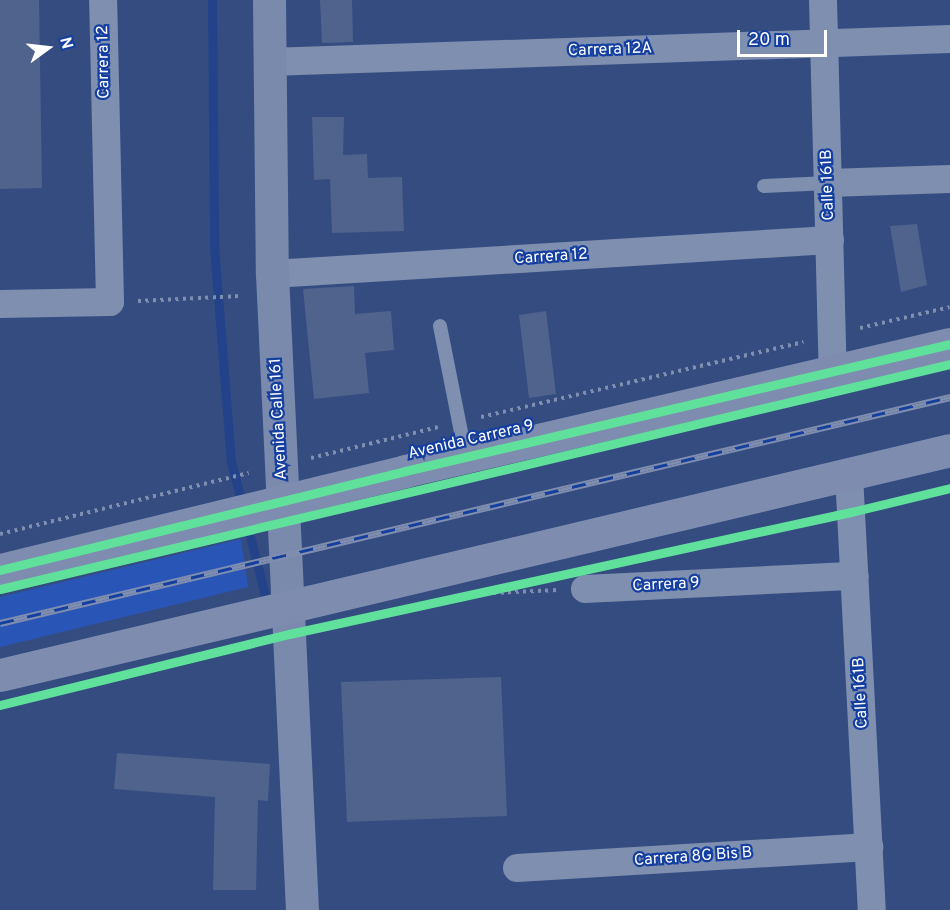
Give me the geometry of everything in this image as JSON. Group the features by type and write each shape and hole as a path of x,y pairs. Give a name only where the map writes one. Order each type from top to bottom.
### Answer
{"main road":[{"name":"Avenida Calle 161","path":"268,0 273,284 302,910"},
{"name":"Avenida Carrera 9","path":"0,570 466,457 950,344"},
{"path":"0,675 950,450"}],"street":[{"name":"Carrera 12","path":"103,0 110,302"},
{"name":"Calle 161B","path":"823,0 833,371"},
{"name":"Carrera 12A","path":"269,62 950,39"},
{"path":"828,183 950,178"},
{"name":"Carrera 12","path":"273,284 830,240"},
{"path":"0,304 110,302"},
{"name":"Calle 161B","path":"849,475 872,910"},
{"name":"Carrera 9","path":"585,589 855,576"},
{"name":"Carrera 8G Bis B","path":"517,868 869,847"}],"lane":[{"path":"764,186 828,183"},
{"path":"440,326 466,457"}],"path":[{"path":"110,302 273,284"},
{"path":"310,458 950,306"},
{"path":"0,534 250,473"},
{"path":"478,594 536,581"},
{"path":"490,593 585,589"}],"shaded area":[{"path":"241,539 248,587 0,647 0,597"}],"building":[{"path":"0,0 39,0 42,188 0,189"},
{"path":"320,0 352,0 353,42 322,43"},
{"path":"312,117 344,117 343,155 367,154 368,178 402,177 404,231 332,233 330,179 314,180"},
{"path":"917,224 927,285 901,292 890,226"},
{"path":"354,286 355,314 391,311 394,350 365,353 369,393 314,399 303,289"},
{"path":"546,311 556,394 529,398 519,315"},
{"path":"501,677 507,816 347,822 341,682"},
{"path":"117,753 270,764 268,801 258,800 256,890 213,890 215,797 114,789"}],"waterway":[{"path":"212,0 214,246 231,461 268,607"}],"railway":[{"path":"0,623 950,397"}],"cycle path":[{"path":"0,570 405,471 950,344"},
{"path":"0,589 950,364"},
{"path":"0,705 289,634 851,512 950,488"}]}
